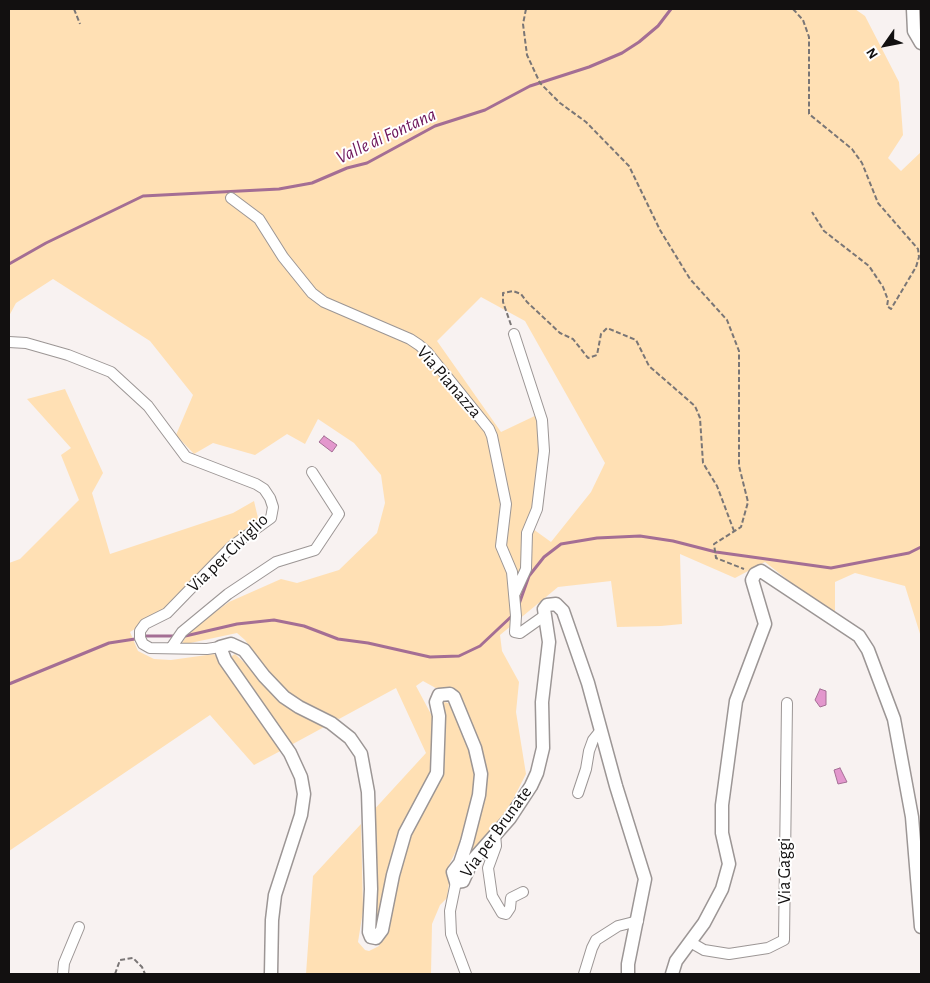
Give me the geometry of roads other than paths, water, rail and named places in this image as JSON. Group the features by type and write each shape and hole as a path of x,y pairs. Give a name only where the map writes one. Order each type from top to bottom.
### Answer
{"street":[{"path":"913,9 912,23 921,43"},
{"name":"Via Pianazza","path":"231,198 258,219 283,257 312,293 331,305 410,339 419,345 428,352 489,429 506,504 501,546 512,572 516,616 514,629 517,633 544,616"},
{"name":"Via Pianazza","path":"514,334 542,420 544,452 537,509 527,533 526,569 515,594"},
{"name":"Via per Civiglio","path":"9,342 26,344 68,355 111,372 148,406 186,457 256,484 264,489 273,507 270,518 232,546 168,613 146,624 140,631 140,638 143,644 150,648 220,648"},
{"path":"171,648 182,632 228,594 276,562 315,550 339,514 312,472"},
{"path":"672,974 676,961 704,923 722,889 729,864 722,833 722,805 736,701 765,624 752,580 756,572 766,572 858,636 868,650 894,719 912,817 921,927"},
{"path":"544,616 544,609 551,604 556,604 563,610 645,879 628,964 628,974"},
{"name":"Via per Brunate","path":"220,648 231,644 244,650 264,676 284,697 340,729 356,745 361,754 368,792 371,889 369,932 371,936 376,938 382,930 393,875 405,833 437,773 439,716 436,699 444,694 454,697 474,748 481,774 479,795 467,842 460,863 453,872 456,882 463,881 472,861 510,818 531,786 542,758 542,702 549,642 544,616"},
{"path":"220,648 225,660 290,752 301,776 304,794 301,815 275,895 272,920 272,974"},
{"name":"Via Gaggi","path":"690,942 704,950 728,954 768,948 784,940 787,703"},
{"path":"578,793 591,745 601,730"},
{"path":"495,834 496,846 488,868 492,896 502,913 506,914 510,908 511,898 523,892"},
{"path":"456,882 450,911 451,934 466,974"},
{"path":"584,974 596,940 618,926 638,921"},
{"path":"63,974 64,963 79,927"}],"waterway":[{"name":"Valle di Fontana","path":"9,264 46,243 143,196 279,189 312,183 347,168 367,163 435,126 485,110 530,86 589,67 622,53 658,26 671,9"},
{"path":"518,607 529,576 544,557 561,544 597,538 640,536 673,541 716,552 831,568 909,553 921,547"},
{"path":"181,637 237,624 274,620 304,626 338,639 368,643 430,657 459,656 480,646 514,614"},
{"path":"146,636 175,636"},
{"path":"9,684 109,643 135,639"}]}
